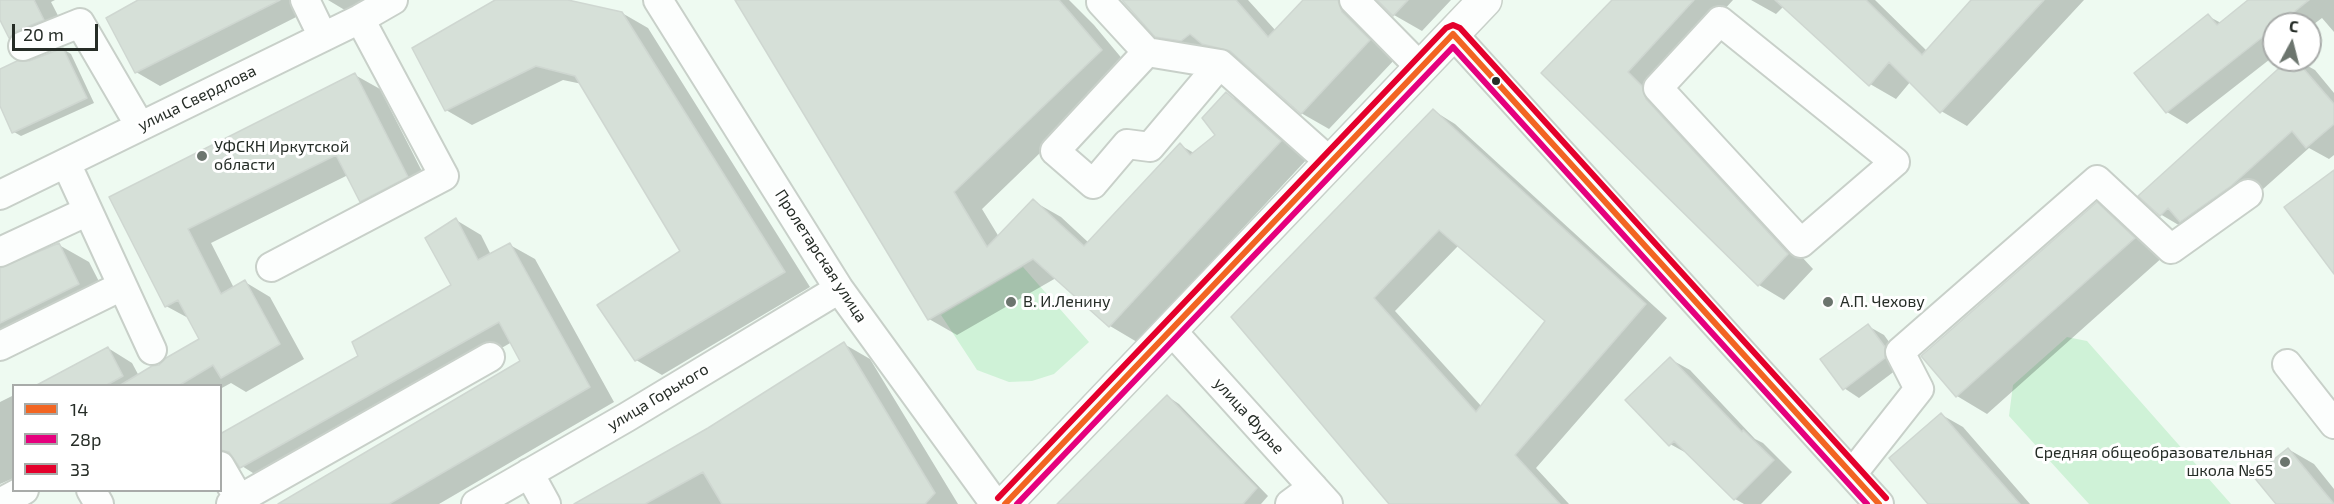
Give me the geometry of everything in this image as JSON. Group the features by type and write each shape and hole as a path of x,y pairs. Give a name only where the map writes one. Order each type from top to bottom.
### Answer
{"main road":[{"path":"1005,504 1485,0"}],"street":[{"path":"305,0 323,37"},
{"name":"улица Свердлова","path":"0,195 360,19 393,0"},
{"name":"Пролетарская улица","path":"658,0 839,288 995,504"},
{"path":"1354,0 1420,67"},
{"path":"1101,2 1147,52 1220,64 1331,163"},
{"path":"270,267 444,176 360,19"},
{"path":"1720,21 1895,162 1801,243 1658,88 1720,21"},
{"path":"23,46 80,23 140,126"},
{"path":"1454,33 1879,504"},
{"path":"1147,52 1055,151 1093,184 1127,144 1150,147 1220,64"},
{"path":"66,163 152,350"},
{"path":"1852,474 1919,389 1900,352 2097,180 2171,249 2248,194"},
{"path":"0,252 88,211"},
{"path":"0,346 122,286"},
{"name":"улица Горького","path":"476,504 627,417 839,288"},
{"name":"улица Фурье","path":"1170,329 1310,498"},
{"path":"222,470 238,502 489,357"},
{"path":"2286,364 2334,424"},
{"path":"529,474 546,504"},
{"path":"0,503 20,492"}],"green space":[{"path":"1023,267 1089,342 1054,374 1032,381 1009,382 977,370 941,315"},
{"path":"2067,337 2087,341 2231,504 2089,504 2009,416 2013,385"}],"building":[{"path":"0,0 34,0 44,20 17,31 9,38 0,20"},
{"path":"138,0 280,0 135,73 106,18"},
{"path":"495,0 568,0 622,12 785,272 635,361 597,305 680,251 575,76 536,66 445,111 412,48"},
{"path":"735,0 1059,0 1102,50 954,192 987,247 1033,199 1084,246 1180,143 1190,155 1215,135 1202,118 1226,92 1281,141 1109,327 1033,259 928,320"},
{"path":"1122,0 1236,0 1268,37 1303,0 1338,0 1342,12 1370,40 1301,114 1230,51 1202,44 1190,34 1181,41 1155,37"},
{"path":"1377,0 1408,0 1393,16"},
{"path":"1612,0 1694,0 1628,72 1642,86 1646,99 1788,254 1758,286 1541,73"},
{"path":"1775,0 1866,0 1922,55 1971,0 2044,0 1940,113 1889,62 1869,86"},
{"path":"2248,0 2309,0 2294,12 2262,12 2262,37 2166,113 2134,73 2208,14 2217,25"},
{"path":"63,48 87,98 12,133 0,106 0,69 17,61 29,61"},
{"path":"2275,72 2306,72 2334,104 2334,124 2306,148 2292,131 2231,186 2180,222 2168,208 2160,216 2138,196"},
{"path":"355,73 408,177 360,202 336,155 188,229 221,294 245,280 280,344 221,378 213,365 181,384 122,384 152,366 159,365 166,358 199,339 178,300 165,307 109,197"},
{"path":"1433,109 1646,304 1515,455 1560,504 1389,504 1231,317","holes":["1439,230 1545,321 1476,412 1374,298"]},
{"path":"2334,170 2334,274 2284,207"},
{"path":"2097,202 2135,238 1956,397 1921,356"},
{"path":"456,218 478,260 510,243 590,387 389,504 278,504 520,361 499,322 240,468 229,452 222,450 222,433 358,356 352,342 451,285 425,238"},
{"path":"59,243 79,284 0,323 0,268"},
{"path":"1868,324 1885,347 1885,358 1843,390 1820,359"},
{"path":"844,342 935,493 925,504 722,504 703,472 645,504 574,504 708,428"},
{"path":"108,347 123,376 109,384 39,384"},
{"path":"1670,357 1742,432 1743,430 1774,460 1734,500 1674,441 1669,446 1625,400"},
{"path":"1167,395 1257,488 1243,504 1057,504"},
{"path":"1941,413 2020,504 1928,504 1889,458"},
{"name":"Средняя общеобразовательная школа №65","path":"2288,448 2334,504 2276,504 2253,476"}],"transit line":[{"name":"33","path":"998,498 1446,28 1453,25 1460,28 1886,498"},
{"name":"14","path":"1005,504 1453,34 1879,504"},
{"name":"28р","path":"1017,504 1453,47 1867,504"}],"place":[{"name":"УФСКН Иркутской области","path":"202,156"},
{"name":"В. И.Ленину","path":"1011,302"},
{"name":"А.П. Чехову","path":"1828,302"},
{"name":"Средняя общеобразовательная школа №65","path":"2285,462"}]}
